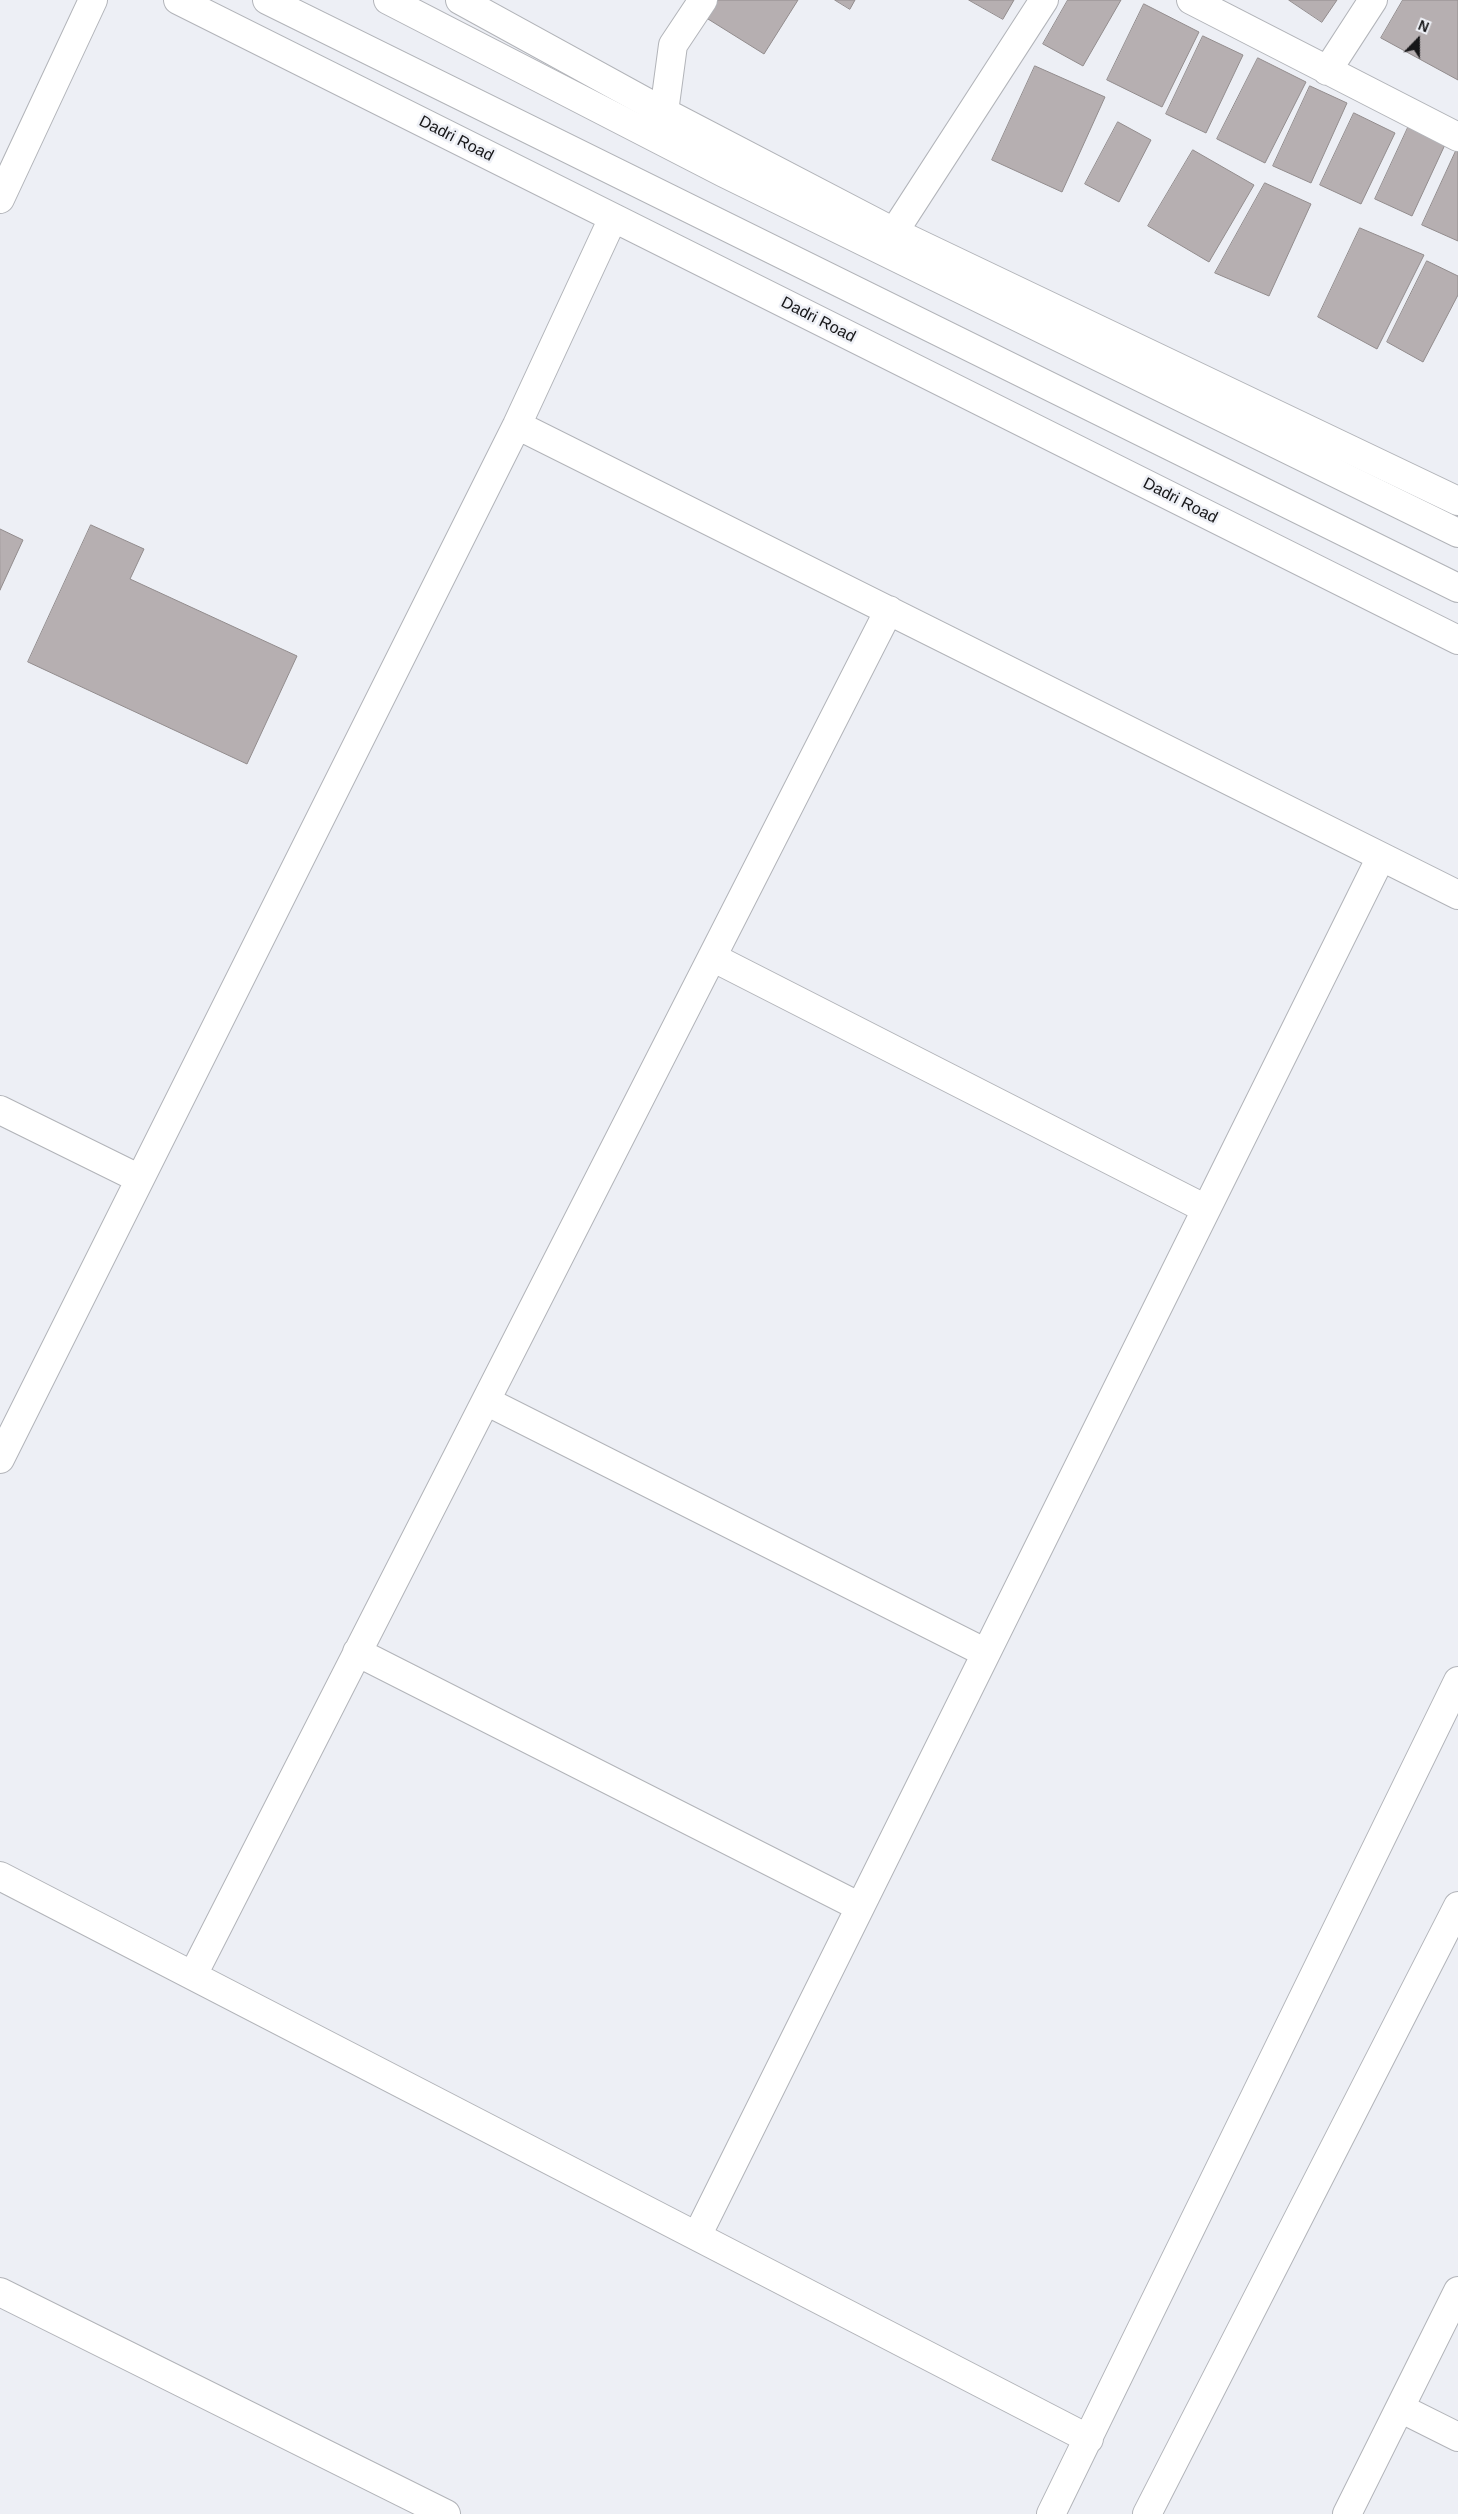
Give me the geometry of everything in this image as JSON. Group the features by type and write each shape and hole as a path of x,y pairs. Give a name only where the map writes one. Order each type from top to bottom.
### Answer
{"street":[{"path":"1,193 93,0"},
{"name":"Dadri Road","path":"178,0 1458,640"},
{"path":"267,0 1458,588"},
{"path":"388,0 724,173 1458,533"},
{"path":"460,0 664,112 894,232 1458,501"},
{"path":"664,112 673,44 703,0"},
{"path":"894,232 1044,0"},
{"path":"1191,0 1458,137"},
{"path":"1327,71 1373,0"},
{"path":"0,1457 517,425 613,218"},
{"path":"517,425 1458,895"},
{"path":"193,1975 889,610"},
{"path":"697,2236 1381,857"},
{"path":"712,957 1206,1209"},
{"path":"0,1110 140,1179"},
{"path":"486,1401 986,1653"},
{"path":"357,1652 860,1907"},
{"path":"1051,2514 1458,1681"},
{"path":"0,1876 1089,2439"},
{"path":"1147,2514 1458,1906"},
{"path":"1347,2514 1458,2291"},
{"path":"0,2292 446,2514"},
{"path":"1400,2408 1458,2438"}],"building":[{"path":"709,0 798,0 764,54 700,14"},
{"path":"835,0 855,0 850,9"},
{"path":"969,0 1014,0 1003,19"},
{"path":"1068,0 1121,0 1083,66 1043,44"},
{"path":"1289,0 1337,0 1322,22"},
{"path":"1403,0 1458,0 1458,80 1381,38"},
{"path":"1144,4 1199,32 1162,107 1107,80"},
{"path":"1203,36 1243,55 1206,133 1166,114"},
{"path":"1258,58 1306,82 1265,163 1217,139"},
{"path":"1035,66 1105,97 1062,192 992,160"},
{"path":"1310,86 1347,103 1311,183 1273,166"},
{"path":"1354,113 1395,133 1361,204 1320,185"},
{"path":"1412,119 1449,136 1412,216 1375,199"},
{"path":"1118,122 1151,140 1119,202 1085,184"},
{"path":"1458,146 1458,241 1422,225"},
{"path":"1193,150 1254,185 1209,262 1148,226"},
{"path":"1265,183 1311,204 1269,296 1215,273"},
{"path":"1360,228 1424,255 1377,349 1318,317"},
{"path":"1427,261 1458,276 1458,295 1423,362 1387,342"},
{"path":"91,525 144,549 130,579 297,656 247,764 28,662"},
{"path":"0,529 23,540 0,590"}]}
